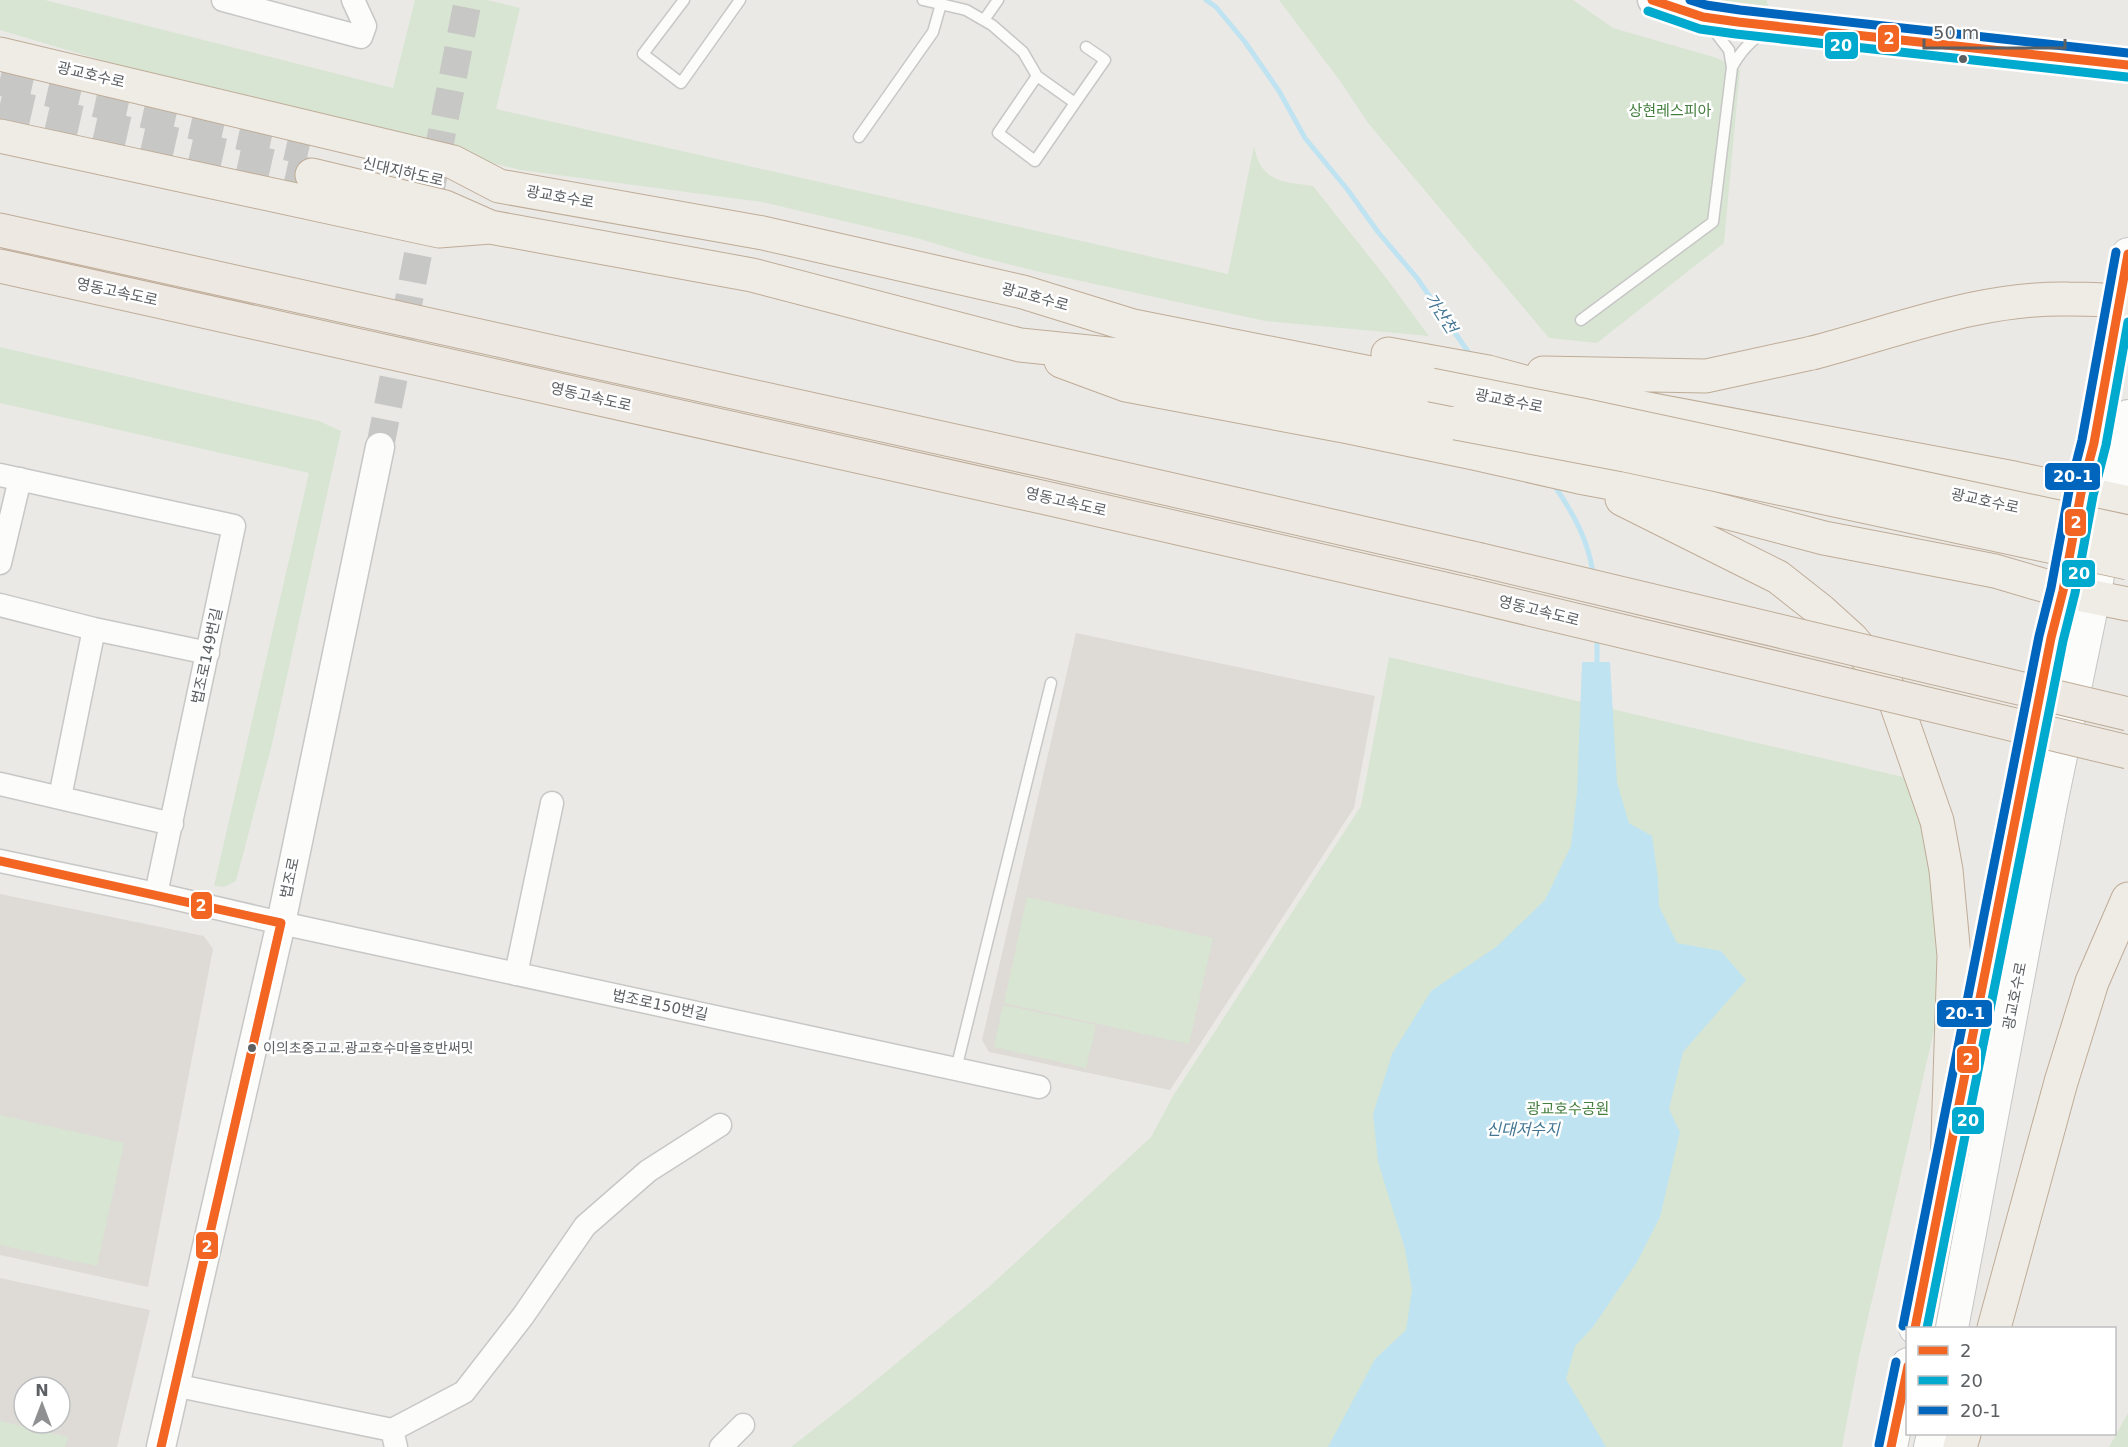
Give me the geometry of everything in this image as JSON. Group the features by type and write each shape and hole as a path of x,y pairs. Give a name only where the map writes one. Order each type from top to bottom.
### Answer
{"highway":[{"name":"광교호수로","path":"0,54 453,162 499,186 763,233 1023,292 1133,326 1581,415 2128,532"},
{"name":"광교호수로","path":"0,136 439,231 490,227 752,274 1020,345 1128,356 1625,455 2128,563"},
{"name":"신대지하도로","path":"490,227 445,207 310,162 445,182 499,186"},
{"path":"0,230 1041,460 1477,559 2128,714"},
{"name":"영동고속도로","path":"0,266 1034,495 1472,595 2128,752"},
{"path":"1023,292 1139,304 1408,358 1565,384 2107,498"},
{"path":"1565,384 1706,376 1812,353 1926,319 1985,306 2044,298 2108,299 2128,304"},
{"path":"1020,345 1126,385 1474,453 1578,477 1627,494 1824,538 1995,571 2079,594 2128,604"},
{"path":"1627,494 1778,577 1852,639 1882,676 1897,706 1937,821 1946,870 1954,956 1947,1169"},
{"path":"1995,1327 2061,1082 2092,982 2128,899"}],"main road":[{"name":"광교호수로","path":"2107,498 2094,443 2128,254"},
{"name":"광교호수로","path":"1952,1327 2051,804 2079,594 2128,416"},
{"name":"광교호수로","path":"1915,1327 2051,638 2079,594"},
{"path":"1890,1447 1906,1373"}],"street":[{"path":"223,0 361,37 365,26 352,0"},
{"path":"1652,0 1703,17 1774,27 2128,65"},
{"name":"법조로","path":"161,1447 281,923 380,447"},
{"path":"0,563 10,477"},
{"name":"법조로149번길","path":"10,477 234,526 156,894"},
{"path":"0,605 208,653"},
{"path":"60,797 94,628"},
{"path":"0,784 172,824"},
{"path":"516,974 552,803"},
{"path":"0,861 281,923"},
{"name":"법조로150번길","path":"281,923 1039,1086"},
{"path":"174,1385 394,1439 464,1392 523,1316 585,1226 648,1171 720,1125"},
{"path":"721,1447 743,1425"}],"lane":[{"path":"684,0 643,54 681,83 740,0"},
{"path":"923,0 966,10 984,20 1023,52 1037,76 1075,103"},
{"path":"984,20 998,0"},
{"path":"859,137 933,32 941,4"},
{"path":"1581,320 1713,222 1732,67 1729,50 1703,17"},
{"path":"1732,67 1741,51 1754,38 1774,27"},
{"path":"1037,76 998,133 1035,160 1105,60 1086,47"},
{"path":"956,1069 1051,683"}],"shaded area":[{"path":"1076,633 1375,696 1354,808 1170,1090 989,1052 982,1040"},
{"path":"0,894 204,936 213,949 148,1287 0,1255"},
{"path":"0,1278 150,1310 117,1447 0,1447"}],"green space":[{"path":"0,0 45,0 393,88 415,0 487,0 520,8 496,109 1228,274 1254,146 1262,167 1274,178 1313,186 1429,336 1265,321 1044,273 920,239 762,202 520,170 121,66 0,30"},
{"name":"상현레스피아","path":"1279,0 1573,0 1613,28 1717,58 1740,70 1724,243 1597,343 1549,338 1368,123 1340,81"},
{"path":"1707,0 1767,0 1768,9"},
{"path":"0,347 319,421 341,431 272,744 236,881 224,887 214,886 309,473 0,403"},
{"name":"광교호수공원","path":"1389,657 1912,779 1934,862 1941,935 1938,1013 1859,1357 1842,1447 791,1447 990,1286 1151,1137 1173,1096 1361,806"},
{"path":"1027,897 1213,938 1189,1044 1004,1003"},
{"path":"1003,1005 1096,1025 1086,1068 994,1047"},
{"path":"0,1115 124,1143 97,1266 0,1245"},
{"path":"2128,1413 2128,1447 2109,1447"},
{"path":"0,1421 12,1424 12,1435 68,1437 65,1447 0,1447"}],"water":[{"name":"신대저수지","path":"1582,662 1610,662 1617,783 1629,823 1652,836 1659,906 1677,943 1721,951 1746,980 1683,1052 1669,1109 1680,1132 1660,1217 1637,1262 1593,1327 1575,1346 1566,1379 1606,1447 1328,1447 1375,1359 1406,1330 1412,1290 1405,1249 1378,1162 1373,1114 1392,1054 1431,991 1496,947 1545,900 1571,846 1577,793"}],"waterway":[{"name":"가산천","path":"1206,0 1216,7 1245,42 1279,91 1305,138 1417,278 1471,356"},
{"name":"가산천","path":"1554,485 1579,528 1588,550 1593,574"},
{"name":"가산천","path":"1597,637 1597,662"}],"tunnel":[{"path":"380,447 468,0"},
{"path":"0,79 309,149"},
{"path":"0,104 312,175"}],"transit line":[{"name":"2","path":"1652,0 1703,17 1738,22 2128,65"},
{"name":"20-1","path":"1690,0 1740,10 2128,53"},
{"name":"20","path":"1648,11 1700,29 1736,34 2127,77"},
{"name":"20-1","path":"1903,1326 2039,636 2082,440 2116,252"},
{"name":"2","path":"1915,1327 2051,638 2063,591 2081,493 2094,443 2128,254"},
{"name":"20","path":"1927,1327 2063,641 2106,445 2128,322"},
{"name":"2","path":"0,861 281,923 161,1447"},
{"name":"20-1","path":"1879,1445 1896,1362"},
{"name":"2","path":"1891,1447 1906,1376"}],"place":[{"name":"이의초중고교.광교호수마을호반써밋","path":"252,1048"}]}
